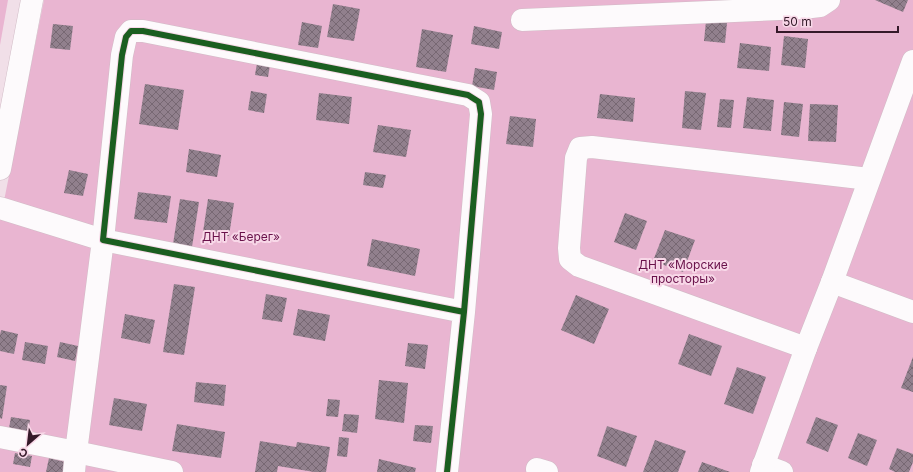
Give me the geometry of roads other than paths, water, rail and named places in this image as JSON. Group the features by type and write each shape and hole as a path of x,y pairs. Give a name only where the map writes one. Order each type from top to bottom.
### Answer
{"street":[{"path":"0,169 32,0"},
{"path":"522,20 803,8 820,6 828,0"},
{"path":"75,462 103,240 122,55 126,37 131,31 143,31 468,95 479,102 481,114 464,312 447,472"},
{"path":"769,470 806,348 832,282 869,179 907,94 913,61"},
{"path":"806,348 579,266 570,259 569,248 576,158 580,148 592,147 869,179"},
{"path":"0,208 103,240 464,312"},
{"path":"832,282 913,312"},
{"path":"0,437 75,462 172,472"}],"park label":[{"name":"ДНТ «Берег»","path":"241,236"},
{"name":"ДНТ «Морские просторы»","path":"683,271"}]}
